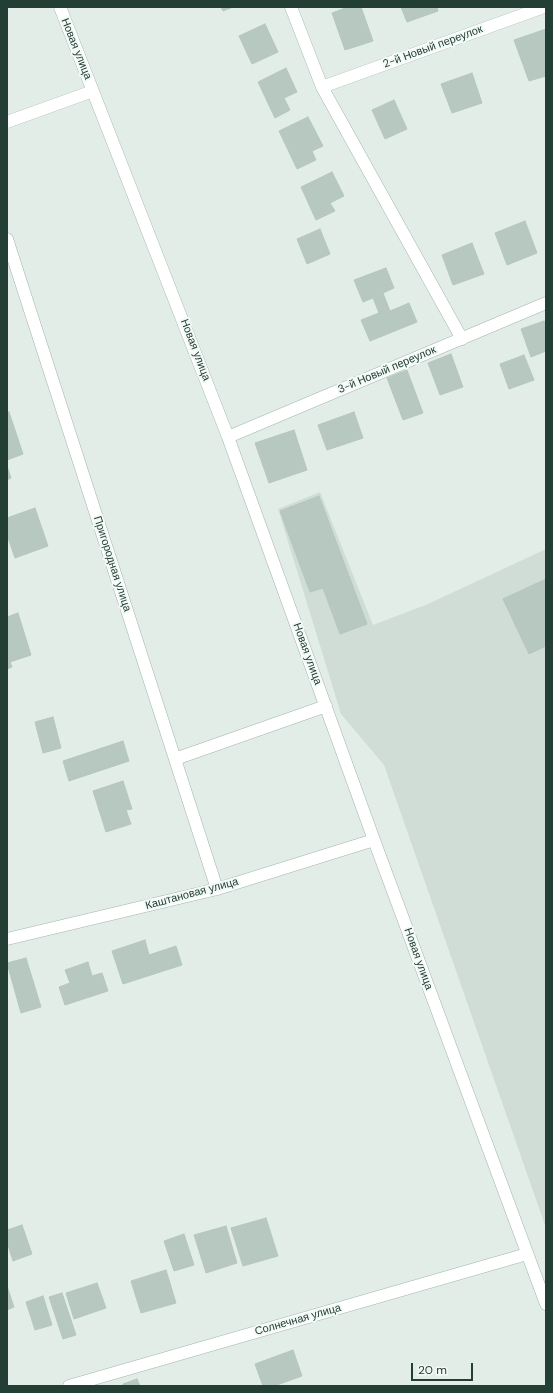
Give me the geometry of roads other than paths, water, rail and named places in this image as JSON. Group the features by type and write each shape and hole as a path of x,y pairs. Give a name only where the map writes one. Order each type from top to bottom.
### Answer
{"street":[{"name":"Новая улица","path":"60,7 228,437 374,840 546,1304"},
{"path":"292,7 322,87 462,339"},
{"name":"2-й Новый переулок","path":"322,87 544,7"},
{"path":"7,122 94,91"},
{"name":"Пригородная улица","path":"7,240 217,889"},
{"name":"3-й Новый переулок","path":"228,437 546,303"},
{"path":"175,759 326,706"},
{"name":"Каштановая улица","path":"7,939 217,889 374,840"},
{"name":"Солнечная улица","path":"70,1386 527,1254"}]}
